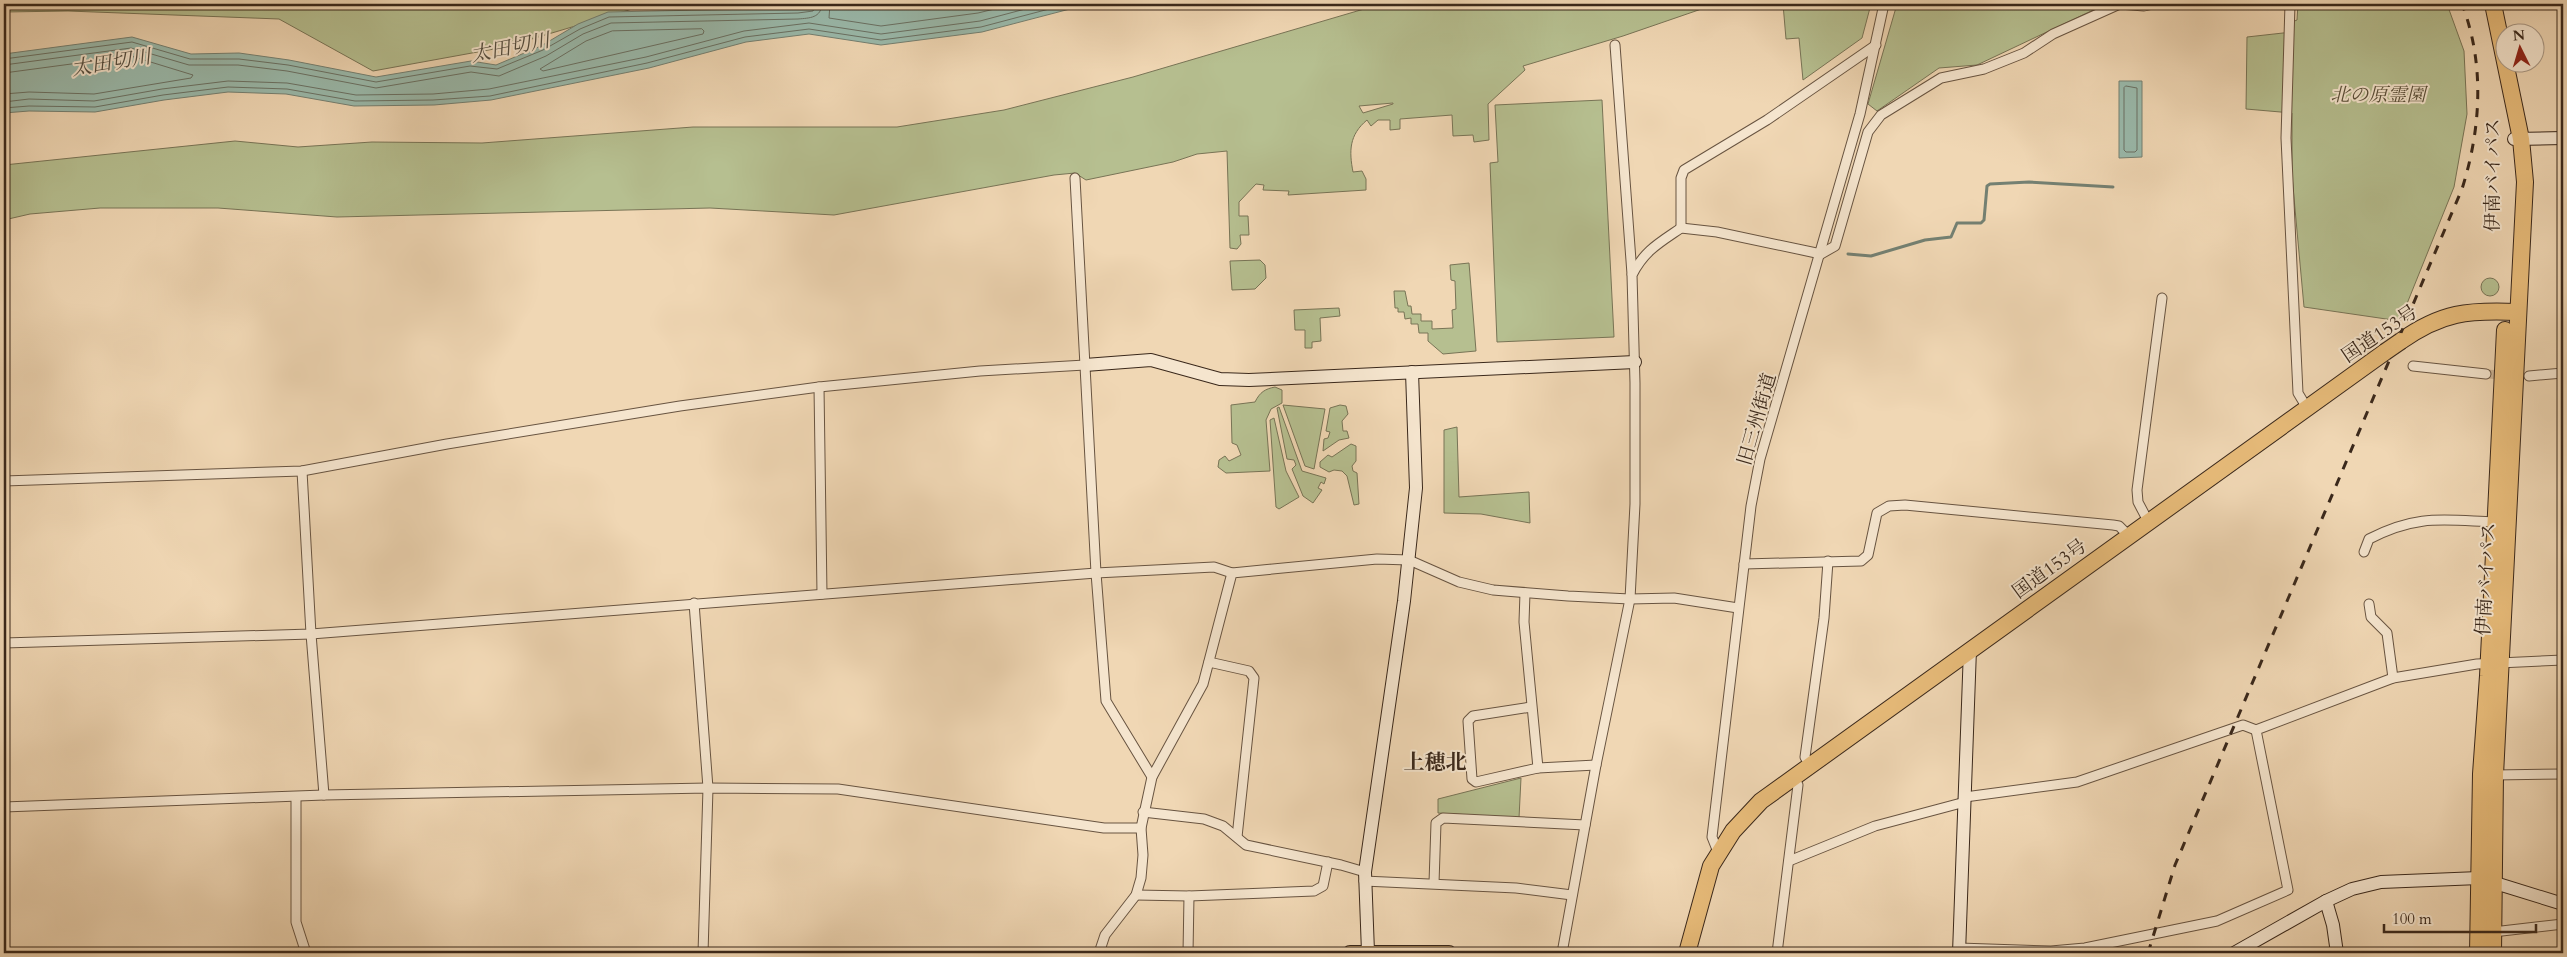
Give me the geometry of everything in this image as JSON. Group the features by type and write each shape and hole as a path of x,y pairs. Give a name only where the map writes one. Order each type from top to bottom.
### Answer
{"highway":[{"name":"伊南バイパス","path":"2492,4 2518,139 2515,180 2512,312 2495,663 2481,774 2486,881 2493,953"},
{"name":"国道153号","path":"1687,953 1706,881 1718,852 1745,816 1761,801 2400,341 2430,322 2450,314 2473,311 2512,312"},
{"name":"伊南バイパス","path":"2478,953 2495,775 2494,522 2512,312"}],"main road":[{"path":"1350,953 1449,953"}],"street":[{"name":"旧三州街道","path":"1718,852 1712,837 1738,608 1751,506 1760,459 1821,254 1876,46 1884,4"},
{"path":"1632,275 1643,255 1681,228 1717,232 1821,254 1836,246 1868,132 1881,115 1941,78 1984,69 2024,53 2053,34 2120,4 2144,6 2153,4"},
{"path":"2290,4 2286,180 2298,392 2306,408"},
{"path":"1562,953 1596,765 1630,599 1634,504 1635,362 1632,275 1615,45"},
{"path":"1681,228 1681,178 1684,170 1767,120 1876,46"},
{"path":"2518,139 2563,138"},
{"path":"1075,178 1096,574 1106,701 1152,777"},
{"path":"2148,521 2138,502 2137,490 2162,298"},
{"path":"4,481 302,471 680,406 819,387 980,371 1151,360 1220,379 1249,380 1635,362"},
{"path":"2413,366 2486,374"},
{"path":"1368,952 1365,877 1409,560 1416,488 1412,372"},
{"path":"2529,376 2563,373"},
{"path":"819,387 822,594"},
{"path":"302,471 311,634 324,795"},
{"path":"1744,564 1861,561 1868,555 1877,514 1889,506 1905,505 2113,525 2119,526 2128,535"},
{"path":"2364,552 2369,539 2399,525 2434,518 2494,522"},
{"path":"4,643 311,634 694,603 1096,574 1214,567 1232,573 1376,560 1409,560 1459,582 1494,590 1526,594 1630,599 1674,598 1738,608"},
{"path":"1810,764 1805,756 1824,618 1828,561"},
{"path":"1099,953 1106,935 1136,895 1141,878 1143,855 1141,828 1143,812 1152,777 1203,684 1232,573"},
{"path":"1526,594 1524,622 1538,768"},
{"path":"694,603 708,788 703,953"},
{"path":"2369,604 2371,617 2387,633 2393,678"},
{"path":"1970,650 1959,951 2051,951 2085,948 2217,921 2288,890 2256,730"},
{"path":"1788,861 1875,826 1965,800 2077,782 2244,725 2256,730 2393,678 2495,663 2563,660"},
{"path":"1209,662 1249,671 1254,678 1237,837"},
{"path":"1531,707 1473,716 1468,721 1472,779 1476,782 1538,768 1596,765"},
{"path":"2495,775 2563,774"},
{"path":"1777,953 1798,785 1794,777"},
{"path":"4,807 324,795 708,788 838,789 1104,828 1141,828"},
{"path":"296,797 296,922 306,953"},
{"path":"1143,812 1204,819 1223,826 1246,845 1328,862 1365,877 1572,894"},
{"path":"1434,883 1436,823 1443,818 1585,825"},
{"path":"1136,895 1189,896 1314,891 1323,886 1328,862"},
{"path":"2234,953 2326,901 2352,889 2381,882 2486,881 2563,904"},
{"path":"1188,953 1189,896"},
{"path":"2326,901 2333,925 2337,953"},
{"path":"2492,932 2563,924"}],"green space":[{"path":"4,4 649,4 505,47 373,71 279,19 68,11 4,12"},
{"path":"1381,4 1716,4 1623,36 1523,66 1525,70 1488,104 1489,140 1474,142 1473,135 1453,136 1452,115 1400,119 1400,129 1390,130 1390,120 1378,120 1371,126 1367,120 1357,132 1351,150 1353,172 1362,171 1366,179 1366,190 1288,195 1289,191 1263,190 1264,185 1256,184 1239,202 1239,216 1248,216 1249,235 1240,235 1241,244 1237,249 1230,248 1227,151 1197,154 1173,162 1086,180 1075,173 1054,175 834,215 710,208 337,217 218,208 100,208 30,214 4,220 4,165 235,141 298,147 372,142 482,143 693,127 897,127 1004,110 1133,77","holes":["1393,103 1393,104 1363,113 1359,106"]},
{"path":"1783,4 1871,4 1862,38 1803,80 1799,38 1786,39"},
{"path":"1897,4 2106,4 1977,65 1939,68 1877,111 1868,104"},
{"name":"北の原霊園","path":"2298,4 2447,4 2464,51 2467,114 2454,187 2400,321 2304,307 2292,176 2292,113 2246,109 2247,37 2292,32 2292,22 2297,20"},
{"path":"1602,100 1614,337 1497,342 1490,163 1498,162 1495,105"},
{"path":"1260,260 1265,265 1266,278 1255,289 1232,290 1230,261"},
{"path":"1469,263 1476,351 1443,354 1428,341 1428,333 1419,333 1418,324 1411,324 1411,318 1405,319 1404,312 1398,312 1398,308 1395,308 1394,291 1405,291 1412,314 1421,314 1421,321 1432,321 1432,329 1453,328 1452,310 1456,309 1455,281 1451,280 1450,265"},
{"path":"2486,278 2494,278 2499,283 2497,294 2486,296 2481,291 2481,283"},
{"path":"1339,308 1340,316 1320,318 1321,341 1312,342 1312,348 1305,348 1305,330 1295,330 1294,310"},
{"path":"1275,387 1282,390 1282,403 1271,409 1266,420 1270,471 1226,473 1218,467 1219,460 1225,456 1229,461 1241,455 1237,445 1232,443 1231,405 1255,402 1263,392"},
{"path":"1283,405 1325,409 1314,469 1305,466"},
{"path":"1340,405 1346,406 1348,414 1342,421 1343,431 1347,431 1349,438 1339,440 1323,451 1324,439 1328,438 1330,432 1326,431 1330,408"},
{"path":"1279,407 1302,471 1326,478 1324,484 1321,482 1318,488 1322,490 1313,503 1303,496 1292,469 1296,465 1294,460 1287,459 1277,408"},
{"path":"1274,418 1286,471 1299,497 1279,509 1276,507 1270,420"},
{"path":"1457,427 1459,497 1529,492 1530,523 1481,514 1444,513 1444,430"},
{"path":"1351,444 1356,446 1356,461 1352,466 1353,471 1357,473 1359,504 1354,505 1347,476 1342,471 1334,470 1329,472 1320,467 1320,462 1328,455 1332,457"},
{"path":"1521,778 1519,818 1438,813 1438,799"}],"water":[{"name":"太田切川","path":"828,4 1089,4 982,32 881,45 809,34 746,42 649,68 491,100 434,105 354,106 286,94 228,92 164,100 95,112 29,111 4,113 4,54 132,37 191,54 239,53 289,60 376,77 471,61 496,65 541,46 578,24 608,12 797,8"},
{"path":"2119,81 2142,81 2142,157 2119,158"}],"waterway":[{"path":"1848,254 1871,256 1925,240 1951,237 1957,223 1981,223 1984,220 1987,186 1990,184 2029,182 2113,187"}],"tunnel":[{"path":"2486,374 2529,376"}],"railway":[{"path":"2148,953 2175,865 2462,189 2473,143 2478,97 2474,50 2462,4"}],"district":[{"name":"上穂北","path":"1435,762"}]}
